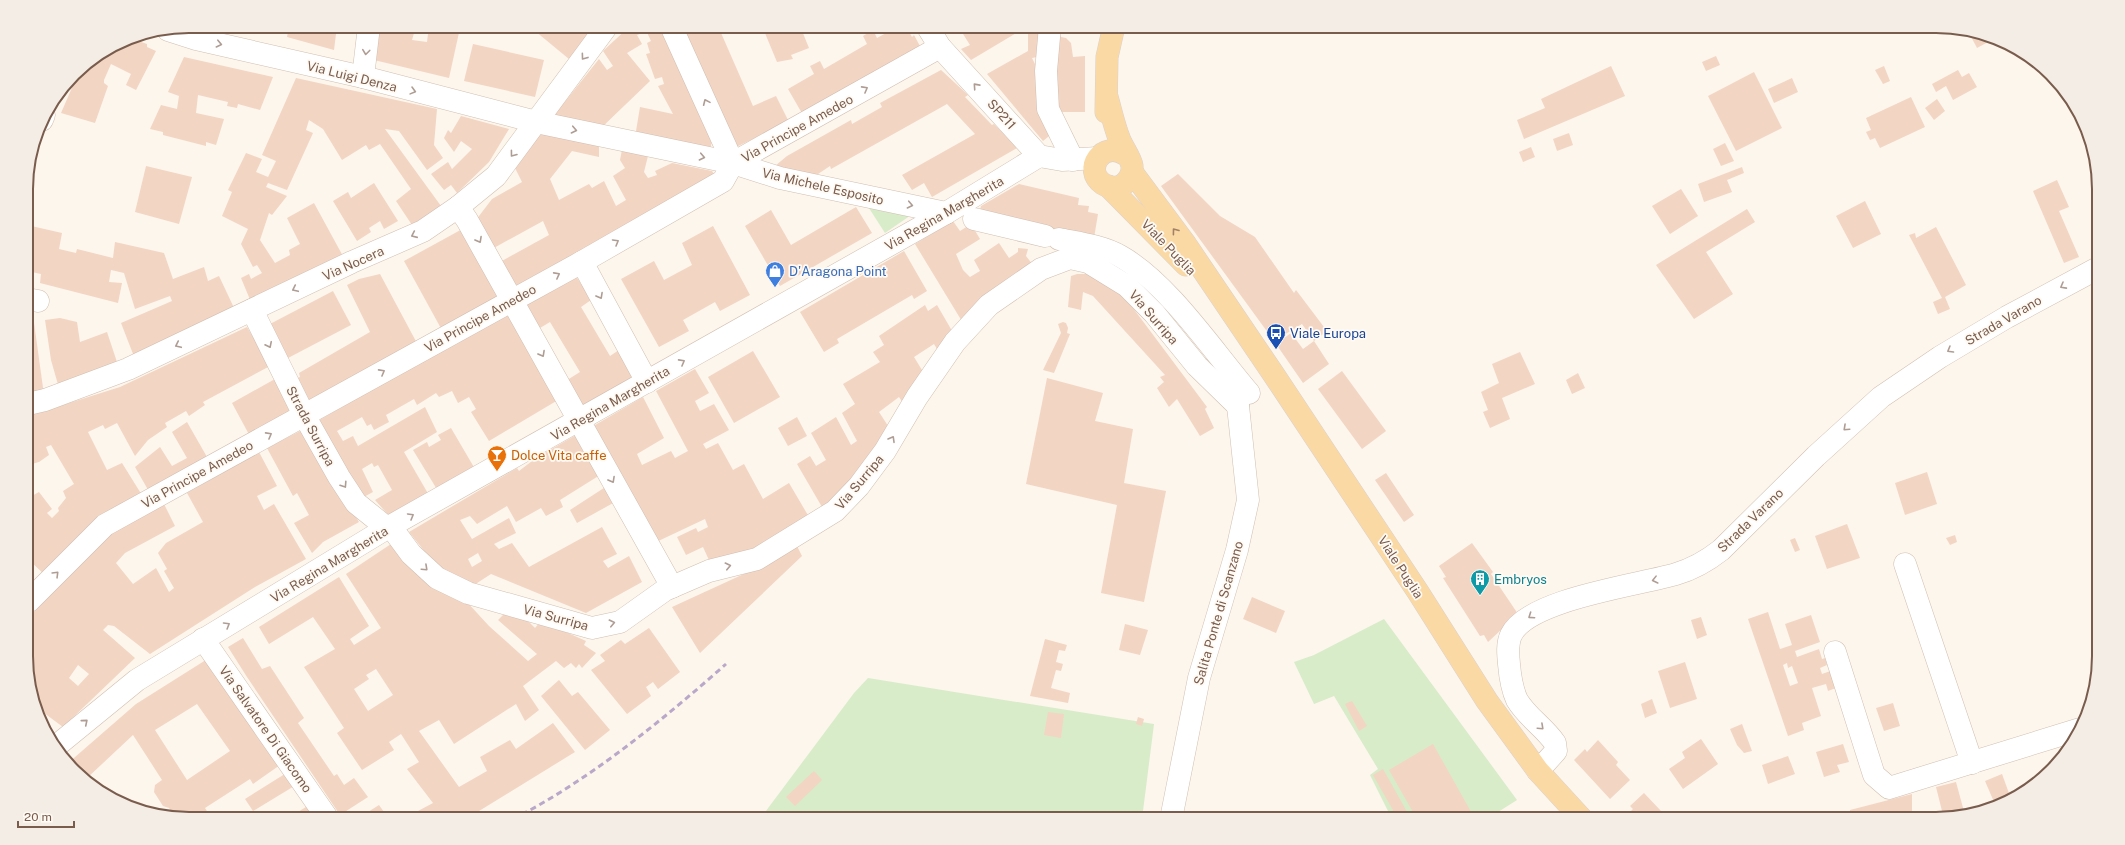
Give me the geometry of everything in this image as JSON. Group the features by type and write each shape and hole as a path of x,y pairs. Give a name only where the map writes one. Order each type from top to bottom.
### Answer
{"main road":[{"path":"1100,156 1115,150 1129,164 1130,178 1120,186 1103,183 1095,169 1100,156 1107,97 1107,57 1112,33"},
{"name":"Viale Puglia","path":"1107,97 1119,138 1129,164 1274,375 1418,592 1487,701 1538,771 1576,812"},
{"name":"Viale Puglia","path":"1103,183 1228,309"}],"street":[{"name":"Via Luigi Denza","path":"178,33 196,39 355,76 536,122"},
{"path":"354,33 355,76"},
{"path":"355,76 367,33"},
{"name":"Via Nocera","path":"33,403 45,400 128,369 352,262 422,232 458,207 496,176 602,33"},
{"path":"674,33 733,163"},
{"name":"SP211","path":"931,33 940,47 1040,156"},
{"path":"1049,33 1046,71 1048,109 1073,160"},
{"name":"Via Principe Amedeo","path":"33,597 105,525 582,262 723,181 733,163 940,47"},
{"name":"Via Michele Esposito","path":"536,122 733,163 780,178 946,213"},
{"path":"1040,156 1073,160 1100,156"},
{"path":"1040,156 1071,171 1103,183"},
{"name":"Via Regina Margherita","path":"57,740 136,680 389,528 946,213 1040,156"},
{"path":"458,207 467,220 580,420 672,587"},
{"path":"974,219 1049,236 1120,256 1136,267 1171,299 1244,399 1274,375"},
{"path":"1049,236 1040,242 1051,247 1055,264"},
{"name":"Via Surripa","path":"389,528 411,554 437,578 468,593 592,628 620,622 672,587 709,571 757,559 835,511 859,486 885,451 917,397 955,342 989,305 1041,269 1070,258 1088,262 1128,286 1154,313 1197,366 1244,399"},
{"path":"582,262 647,382"},
{"name":"Strada Varano","path":"1538,771 1556,751 1555,743 1527,714 1517,699 1512,683 1508,651 1512,634 1518,625 1538,612 1568,599 1664,578 1692,569 1704,562 1721,550 1816,456 1881,397 1940,356 2007,317 2092,271"},
{"name":"Strada Surripa","path":"252,310 304,415 325,454 356,504 389,528"},
{"name":"Salita Ponte di Scanzano","path":"1172,812 1199,678 1237,550 1248,500 1244,399"},
{"path":"1906,564 1972,763"},
{"name":"Via Salvatore Di Giacomo","path":"203,639 323,812"},
{"path":"1835,652 1874,775 1889,788 2072,731"}],"green space":[{"path":"867,205 914,213 885,233"},
{"path":"1384,619 1517,800 1498,812 1388,812 1370,775 1378,769 1334,696 1314,704 1294,662 1314,655"},
{"path":"868,678 1154,724 1143,812 765,812 854,693"}],"building":[{"path":"288,33 336,33 334,50 287,37"},
{"path":"378,33 414,33 412,40 427,42 428,33 459,33 449,78 374,60"},
{"path":"537,33 589,33 569,59"},
{"path":"622,33 643,33 637,35 642,44 627,53 650,81 599,130 552,118 599,59 607,70 613,66 603,51"},
{"path":"647,33 668,33 713,136 709,155 635,137 640,107 673,114 658,86 664,84 662,77 655,79 646,54 650,53 647,43 651,41"},
{"path":"685,33 721,33 753,106 776,96 789,122 734,148"},
{"path":"765,33 803,33 809,48 791,55 793,59 777,62"},
{"path":"868,33 874,33 877,38 886,33 910,33 912,37 914,35 921,48 803,115 788,89 814,74 810,66 820,61 824,69 867,44 863,36"},
{"path":"962,33 1016,33 971,60 961,49 970,45"},
{"path":"1028,33 1043,33 1042,56 1032,58 1039,72 1054,132 1043,141 987,74 1028,51"},
{"path":"1060,35 1071,43 1073,57 1085,56 1085,112 1054,112 1050,89"},
{"path":"1971,37 1988,42 1977,48"},
{"path":"139,41 147,44 147,47 156,51 136,90 126,85 131,74 111,64 104,80 104,83 108,86 95,123 61,113 73,85 102,59"},
{"path":"473,44 544,60 535,97 464,81"},
{"path":"1716,56 1720,65 1706,71 1702,62"},
{"path":"184,57 273,77 260,110 238,104 237,108 227,106 228,102 198,95 196,113 224,119 216,145 206,142 206,146 163,135 163,132 150,129 161,105 177,109 179,96 168,92"},
{"path":"1611,66 1625,96 1524,139 1517,120 1545,108 1541,99"},
{"path":"1884,66 1890,81 1883,84 1875,70"},
{"path":"941,70 968,95 965,97 1017,148 932,197 924,183 912,190 902,175 975,134 947,104 831,169 830,166 812,178 775,166 787,156 851,120 852,124 882,107 880,103"},
{"path":"1958,70 1962,77 1969,73 1977,87 1953,100 1946,86 1936,92 1932,84"},
{"path":"1754,72 1782,128 1736,151 1708,96"},
{"path":"296,78 437,109 434,145 443,158 427,170 399,131 385,129 441,206 412,225 396,201 411,189 380,144 369,150 366,145 342,160 323,129 309,120 306,130 313,133 287,190 268,183 266,187 287,196 272,215 269,213 260,240 275,263 290,255 289,250 300,244 287,218 314,203 344,258 251,302 241,278 249,274 251,279 262,273 257,265 253,267 241,244 248,229 222,216 232,192 228,190 246,153 262,159 256,172 268,177 276,161 262,155"},
{"path":"1792,78 1798,92 1774,103 1768,89"},
{"path":"1911,97 1925,127 1880,148 1875,138 1870,140 1866,132 1871,130 1866,118"},
{"path":"1937,99 1945,111 1934,120 1925,108"},
{"path":"461,116 509,129 489,162 457,193 451,185 444,190 431,174 448,162 452,169 472,149 461,141 454,152 444,138 448,130 451,133"},
{"path":"540,131 599,146 599,157 572,151 550,179 559,200 589,184 592,188 604,181 616,206 626,200 613,176 625,168 620,160 622,150 648,156 644,172 648,178 657,175 655,171 672,163 712,171 717,179 516,290 500,262 549,235 543,221 492,249 476,220 492,199 522,182 513,164"},
{"path":"1569,133 1573,145 1557,151 1553,139"},
{"path":"1725,143 1734,161 1721,166 1713,149"},
{"path":"1531,147 1535,157 1523,162 1519,152"},
{"path":"146,166 192,177 179,224 135,212"},
{"path":"1742,167 1744,173 1727,180 1732,192 1704,202 1698,184"},
{"path":"1178,174 1220,216 1255,237 1294,293 1296,290 1327,331 1314,341 1302,324 1274,341 1161,186"},
{"path":"2057,180 2069,207 2059,211 2079,257 2064,263 2033,191"},
{"path":"374,183 398,221 384,229 380,221 369,228 371,232 357,241 333,201 348,192 351,198"},
{"path":"1019,184 1079,198 1078,205 1089,206 1088,212 1098,214 1094,238 979,214 981,206"},
{"path":"1681,189 1698,216 1670,234 1652,206"},
{"path":"1865,201 1881,234 1853,248 1836,216"},
{"path":"856,207 872,233 780,286 745,226 771,210 791,245"},
{"path":"1747,209 1755,222 1706,252 1733,294 1694,319 1656,265"},
{"path":"953,221 960,231 971,224 980,239 956,254 963,270 970,277 980,271 974,260 999,243 1009,258 1018,252 1018,248 1028,249 1026,256 1033,265 963,323 915,244"},
{"path":"33,226 62,233 59,249 76,253 77,249 113,258 115,242 164,253 173,279 204,267 208,281 219,276 235,310 135,359 121,323 172,301 170,296 135,309 124,273 111,270 109,282 122,283 118,303 40,283 41,274 33,272"},
{"path":"713,226 750,295 720,311 715,302 683,320 689,331 659,347 621,279 654,261 664,280 692,265 682,243"},
{"path":"466,227 505,298 443,332 404,261"},
{"path":"1936,227 1966,285 1945,297 1950,309 1938,314 1933,302 1942,298 1909,235 1915,233 1916,238"},
{"path":"904,251 927,291 914,299 912,295 837,339 839,343 824,352 800,312"},
{"path":"574,273 591,300 581,307 610,356 619,350 635,376 580,409 564,382 580,372 550,322 535,331 520,306"},
{"path":"380,274 419,347 306,408 290,381 300,377 299,373 370,332 347,285 359,279"},
{"path":"1077,274 1092,274 1124,296 1207,407 1205,409 1214,428 1200,436 1177,399 1169,407 1157,388 1164,382 1160,377 1165,375 1093,296 1083,292 1081,310 1068,307 1071,276"},
{"path":"333,291 351,325 288,358 270,324"},
{"path":"925,305 928,311 937,305 955,336 940,354 934,344 914,357 925,375 905,406 899,397 879,412 890,429 852,482 822,507 797,464 810,456 816,466 826,460 811,433 836,417 851,445 857,441 842,413 855,404 843,384 880,362 873,352 884,345 879,336"},
{"path":"510,310 558,400 489,441 471,412 476,409 469,397 458,403 452,391 439,397 436,393 417,405 414,399 386,415 389,422 374,430 371,424 367,426 362,417 337,431 343,441 353,436 358,446 425,407 437,432 404,452 430,497 391,518 375,500 392,490 378,465 374,467 372,463 362,469 373,492 360,499 316,422"},
{"path":"33,315 44,395 33,397"},
{"path":"60,318 77,322 80,342 107,332 118,365 59,388 51,360 45,320"},
{"path":"1063,322 1066,323 1068,328 1067,333 1070,334 1054,373 1043,370 1061,333 1058,324"},
{"path":"247,327 270,366 203,402 205,405 189,416 186,411 165,423 167,427 148,440 135,456 117,423 105,429 103,425 88,432 107,470 122,463 145,500 48,578 33,564 33,495 39,492 52,509 47,513 52,518 59,511 58,508 66,498 63,491 74,484 51,445 46,447 49,455 39,462 33,464 33,414 120,387"},
{"path":"1291,333 1303,349 1314,341 1329,364 1303,383 1276,344"},
{"path":"753,351 780,397 734,423 708,377"},
{"path":"1520,352 1535,384 1502,398 1510,419 1490,428 1483,412 1488,410 1481,392 1499,383 1492,364"},
{"path":"695,369 709,393 695,401 700,411 714,404 729,430 703,444 706,449 718,443 733,470 744,464 763,499 789,483 809,517 782,538 713,569 703,547 686,555 677,537 696,528 698,532 708,527 705,519 652,544 590,428 643,397 664,438 637,454 642,465 671,451 675,458 688,451 656,391"},
{"path":"1342,371 1386,431 1362,449 1318,389"},
{"path":"1578,373 1585,388 1572,394 1566,380"},
{"path":"1047,378 1103,393 1095,421 1133,429 1124,483 1166,491 1144,602 1101,593 1117,505 1026,484"},
{"path":"275,379 295,415 252,440 232,403"},
{"path":"797,417 807,436 788,446 778,428"},
{"path":"187,422 211,464 151,495 135,467 160,447 172,466 187,458 172,432"},
{"path":"451,428 475,469 438,491 413,450 427,442 429,447 441,440 438,435"},
{"path":"304,429 359,522 323,542 312,553 294,523 309,515 297,493 293,496 267,448"},
{"path":"576,435 600,475 560,500 563,507 546,516 541,508 516,522 507,506 477,524 470,516 460,520 472,539 509,518 516,533 494,544 499,549 512,543 529,567 602,527 617,554 603,561 608,568 629,556 642,582 586,613 491,574 471,587 455,579 434,563 409,532 517,468 519,471 536,458","holes":["478,553 482,561 472,567 468,559"]},
{"path":"259,452 277,486 257,496 264,510 274,504 306,559 255,587 150,654 114,626 108,625 103,630 135,658 63,727 44,713 38,697 34,677 33,613 109,534 164,504 175,526 125,553 116,563 133,584 156,568 169,592 174,588 164,571 167,569 158,553 166,543 203,522 187,493","holes":["78,665 89,674 78,686 69,678"]},
{"path":"1927,472 1937,504 1905,515 1895,483"},
{"path":"1386,473 1414,515 1404,522 1375,480"},
{"path":"607,486 615,502 577,523 570,510"},
{"path":"1847,524 1860,558 1827,569 1815,536"},
{"path":"1955,535 1957,542 1950,545 1946,538"},
{"path":"1795,538 1800,550 1795,552 1790,540"},
{"path":"397,540 466,601 489,626 528,661 537,654 498,620 508,610 527,620 535,628 541,621 586,641 584,645 596,653 582,668 579,664 576,668 571,663 564,668 556,661 523,686 539,710 525,721 516,704 454,744 439,720 419,731 459,787 487,771 480,757 510,740 516,749 553,723 575,752 477,812 416,812 433,803 407,769 419,762 401,734 389,742 394,750 362,770 337,733 344,728 304,667 335,649 313,617 269,644 259,627 339,577 369,626 350,639 354,645 381,628 346,574","holes":["376,669 393,695 368,711 354,689 369,679 366,675"]},
{"name":"Embryos","path":"1472,543 1493,572 1491,574 1518,614 1488,642 1484,635 1480,636 1443,578 1446,577 1439,566"},
{"path":"797,546 802,556 700,653 672,607 768,563"},
{"path":"1252,597 1285,611 1276,633 1243,619"},
{"path":"1768,612 1780,649 1792,645 1785,624 1811,615 1820,642 1795,651 1797,657 1819,649 1822,659 1825,658 1827,665 1820,668 1822,674 1836,669 1841,686 1828,691 1826,684 1812,688 1821,716 1802,723 1804,730 1788,736 1748,619","holes":["1787,663 1788,668 1792,666 1798,683 1790,686 1783,665"]},
{"path":"1701,617 1707,635 1697,639 1691,620"},
{"path":"1125,624 1148,630 1140,655 1119,650"},
{"path":"649,628 680,672 658,689 653,682 646,687 651,696 627,714 591,670 605,661 600,655 621,640 625,644"},
{"path":"243,638 262,669 270,666 304,718 298,723 334,776 337,774 344,785 354,778 368,797 345,812 338,812 228,647"},
{"path":"1045,639 1067,645 1065,651 1059,650 1056,662 1063,664 1061,671 1056,670 1051,688 1070,693 1068,703 1030,696"},
{"path":"209,658 280,765 253,784 250,779 205,808 208,812 179,812 171,811 169,808 163,806 154,792 155,785 162,780 133,735 89,776 72,759 136,704","holes":["197,704 230,751 187,780 155,730"]},
{"path":"1685,662 1697,699 1670,708 1658,671"},
{"path":"559,680 572,696 578,692 610,730 585,750 541,696"},
{"path":"1652,699 1657,713 1645,718 1641,704"},
{"path":"1352,701 1367,726 1359,731 1345,704"},
{"path":"1893,703 1900,726 1884,731 1876,708"},
{"path":"1048,712 1064,714 1061,738 1044,735"},
{"path":"1138,717 1144,719 1142,726 1136,724"},
{"path":"1742,724 1752,751 1744,753 1737,745 1730,729"},
{"path":"1701,739 1718,764 1683,789 1669,769 1685,758 1682,752"},
{"path":"1598,740 1618,762 1616,765 1630,780 1610,799 1574,760 1585,749 1587,752"},
{"path":"1433,744 1471,812 1413,812 1389,770"},
{"path":"1843,744 1849,762 1837,765 1840,772 1824,777 1816,752"},
{"path":"1788,756 1795,774 1768,784 1762,765"},
{"path":"1383,769 1407,812 1394,812 1373,775"},
{"path":"814,771 822,780 795,806 786,797"},
{"path":"288,772 296,785 253,811 245,799"},
{"path":"2002,774 2009,794 1994,801 1985,781"},
{"path":"1956,782 1964,810 1942,812 1936,787"},
{"path":"1644,793 1661,811 1630,812 1633,809 1630,806"},
{"path":"1912,794 1912,812 1850,812 1850,810"},
{"path":"309,805 314,812 298,812"},
{"path":"379,805 384,812 368,812"}],"railway":[{"path":"526,812 569,787 597,768 651,727 726,664"}],"place":[{"name":"D'Aragona Point","path":"775,288"},
{"name":"Viale Europa","path":"1276,350"},
{"name":"Dolce Vita caffe","path":"497,472"},
{"name":"Embryos","path":"1480,596"}]}
